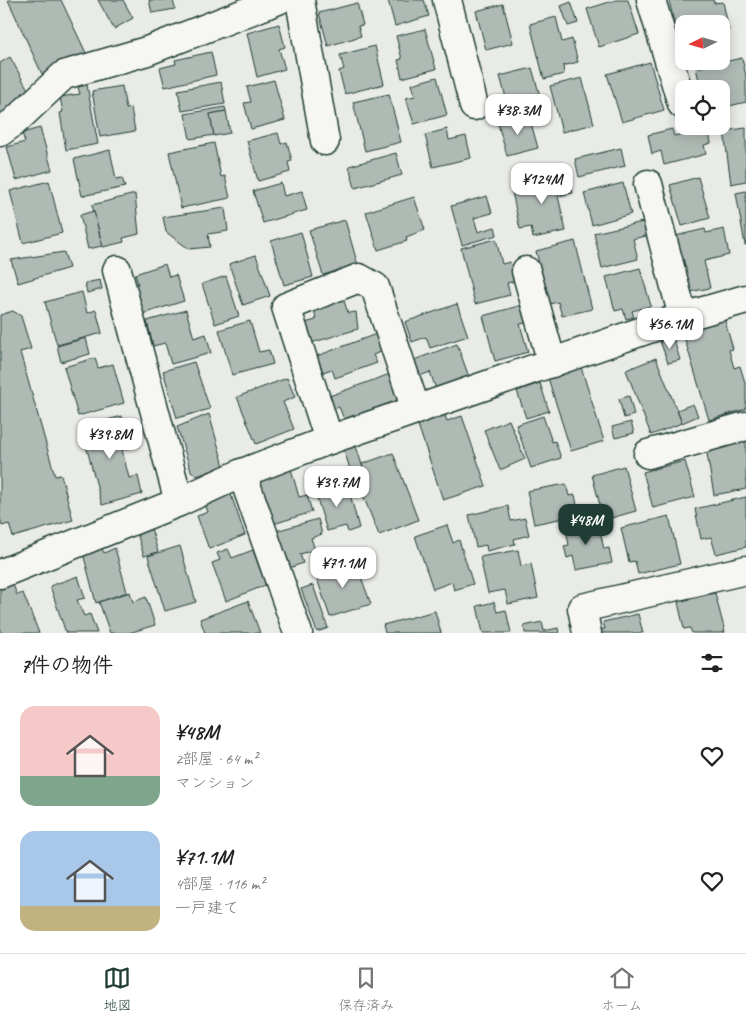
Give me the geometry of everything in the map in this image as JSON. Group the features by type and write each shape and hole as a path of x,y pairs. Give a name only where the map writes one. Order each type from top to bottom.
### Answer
{"street":[{"path":"0,132 14,122 64,75 147,51 277,0"},
{"path":"300,0 325,141"},
{"path":"447,0 474,106"},
{"path":"651,0 675,81"},
{"path":"648,184 682,317"},
{"path":"116,270 179,502"},
{"path":"526,271 552,363"},
{"path":"329,440 286,307 359,278 374,286 416,410"},
{"path":"0,574 179,502 242,473 329,440 682,317 746,299"},
{"path":"648,454 746,426"},
{"path":"242,473 298,633"},
{"path":"588,633 582,608 746,570"}],"building":[{"path":"8,0 61,0 86,53 42,74"},
{"path":"98,0 123,0 133,18 114,29"},
{"path":"149,0 173,0 175,9 152,13"},
{"path":"388,0 424,0 429,16 395,26"},
{"path":"616,0 628,0 639,34 599,47 587,9"},
{"path":"669,0 713,0 714,3 723,2 726,15 675,15 675,27"},
{"path":"571,2 578,23 568,26 561,6"},
{"path":"357,3 363,25 358,26 361,36 328,46 319,13"},
{"path":"503,4 513,43 486,50 476,11"},
{"path":"556,17 562,42 572,39 578,62 563,66 564,74 544,79 530,24"},
{"path":"279,24 285,47 279,49 285,69 257,77 247,33"},
{"path":"425,29 436,69 402,78 398,60 402,59 396,36"},
{"path":"375,46 384,84 345,94 339,71 344,69 340,55"},
{"path":"211,52 216,75 165,87 160,68 176,64 175,60"},
{"path":"10,57 31,95 0,114 0,63"},
{"path":"742,58 746,76 746,102 730,106 730,80 699,80 696,70 730,70 730,61"},
{"path":"650,62 664,110 622,122 607,74"},
{"path":"532,68 542,103 510,112 500,76"},
{"path":"437,77 447,115 414,124 406,98 415,96 412,84"},
{"path":"582,78 594,124 562,132 550,86"},
{"path":"274,80 285,120 251,129 244,103 251,102 247,87"},
{"path":"221,82 225,104 182,111 178,90"},
{"path":"87,85 98,144 66,150 60,113 63,112 60,97 80,94 78,87"},
{"path":"122,86 126,109 131,108 135,131 100,137 92,91"},
{"path":"389,94 401,142 365,151 353,102"},
{"path":"225,107 226,111 210,114 214,135 190,139 185,114"},
{"path":"226,111 230,133 214,136 210,114"},
{"path":"529,116 538,148 507,156 498,124"},
{"path":"40,128 52,170 16,180 7,147 25,142 22,133"},
{"path":"746,128 746,181 731,184 725,135 730,135 730,130"},
{"path":"447,129 449,140 466,136 471,158 433,167 425,135"},
{"path":"672,129 674,136 709,135 711,143 704,145 706,154 664,165 661,151 652,154 648,135"},
{"path":"278,133 281,144 287,142 292,161 288,162 290,172 258,181 247,141"},
{"path":"214,143 221,177 225,176 230,198 181,208 169,152"},
{"path":"621,148 625,166 579,177 575,159"},
{"path":"110,150 116,179 122,178 125,187 82,196 74,159"},
{"path":"396,153 402,175 355,188 349,166"},
{"path":"568,174 573,193 558,196 566,231 533,238 531,227 520,229 511,187"},
{"path":"698,177 710,218 682,226 670,185"},
{"path":"49,181 62,233 23,243 10,191"},
{"path":"281,183 284,196 302,191 307,210 263,223 253,191"},
{"path":"623,183 631,214 592,225 584,193"},
{"path":"746,191 746,245 745,245 736,193"},
{"path":"135,194 139,234 123,238 124,242 103,247 92,205"},
{"path":"487,196 492,213 474,218 478,232 495,227 497,235 462,245 451,206"},
{"path":"414,197 425,230 406,237 407,241 378,250 366,212"},
{"path":"225,208 228,231 208,234 210,247 189,249 166,232 163,217"},
{"path":"94,211 102,246 88,249 80,215"},
{"path":"345,220 359,269 342,274 340,270 323,275 309,230"},
{"path":"647,221 650,235 633,239 638,259 602,268 594,233"},
{"path":"705,229 706,233 724,229 729,255 704,261 710,288 684,293 671,237"},
{"path":"301,232 313,277 284,285 271,241"},
{"path":"496,239 502,264 510,262 515,281 507,283 510,295 475,304 461,248"},
{"path":"575,241 592,309 562,316 558,302 549,304 536,251"},
{"path":"64,252 69,268 18,283 11,260"},
{"path":"256,255 270,296 243,305 229,264"},
{"path":"165,264 169,277 176,275 184,301 139,315 131,287 138,284 135,274"},
{"path":"640,268 651,306 632,311 634,317 626,319 623,309 615,311 606,277"},
{"path":"226,276 239,316 215,324 202,284"},
{"path":"100,280 102,289 87,293 85,283"},
{"path":"82,292 87,313 96,310 102,333 57,345 45,302"},
{"path":"343,298 348,313 356,312 358,329 311,343 305,323 316,320 314,308"},
{"path":"457,304 468,336 430,348 426,337 412,342 405,322"},
{"path":"522,305 527,323 520,324 528,352 495,361 483,316"},
{"path":"186,310 194,338 206,334 211,353 171,364 165,343 153,346 147,321"},
{"path":"13,311 21,316 31,349 20,352 55,476 61,475 73,520 13,537 9,524 2,526 0,518 0,315"},
{"path":"724,318 733,349 729,350 734,368 740,366 746,386 746,409 709,420 683,333"},
{"path":"250,321 259,352 269,350 273,364 232,375 219,330"},
{"path":"379,333 385,350 373,355 377,363 335,378 332,369 323,372 317,356"},
{"path":"673,337 680,360 668,363 660,341"},
{"path":"86,338 90,354 61,362 57,346"},
{"path":"457,344 469,377 436,389 430,372 420,376 414,360"},
{"path":"95,358 98,368 113,364 124,403 78,416 64,367"},
{"path":"656,358 682,423 651,435 626,370"},
{"path":"194,362 210,409 177,418 163,371"},
{"path":"581,367 604,441 571,451 548,378"},
{"path":"390,374 399,400 344,419 339,407 328,411 324,398"},
{"path":"287,378 295,397 283,402 294,429 256,444 237,397"},
{"path":"540,383 549,411 526,418 517,391"},
{"path":"629,396 634,415 624,418 619,399"},
{"path":"693,404 698,416 682,423 677,410"},
{"path":"444,413 447,421 462,416 486,486 443,500 417,422"},
{"path":"209,414 224,466 197,476 191,471 177,427"},
{"path":"122,416 130,448 122,450 129,478 138,476 142,494 102,505 81,427"},
{"path":"543,416 552,442 555,441 561,458 531,468 516,425"},
{"path":"509,420 525,459 500,470 484,430"},
{"path":"631,422 634,433 615,438 612,427"},
{"path":"746,441 746,489 714,495 706,448"},
{"path":"356,446 370,490 358,494 344,450"},
{"path":"393,453 418,520 379,535 362,493 370,490 362,464"},
{"path":"685,461 695,497 653,508 643,472"},
{"path":"624,466 636,511 604,520 592,475"},
{"path":"291,469 299,497 307,495 312,512 270,525 256,480"},
{"path":"347,483 359,528 348,532 346,526 327,531 315,492"},
{"path":"566,484 569,496 575,495 579,515 534,524 527,491"},
{"path":"230,492 245,535 209,549 197,516 208,512 204,501"},
{"path":"746,497 746,547 716,554 711,537 701,539 695,509"},
{"path":"508,506 511,521 525,518 529,535 514,539 515,544 487,551 486,545 476,547 469,515"},
{"path":"669,516 680,564 638,574 635,561 629,562 621,528"},
{"path":"318,519 322,534 311,538 315,550 300,554 303,563 281,571 276,531"},
{"path":"590,520 593,532 600,531 604,549 609,548 612,563 576,570 573,556 567,558 564,546 569,545 565,525"},
{"path":"150,525 158,552 144,556 136,530"},
{"path":"447,525 453,543 459,540 473,584 454,590 452,582 433,589 415,536"},
{"path":"101,546 104,553 115,548 127,592 96,603 83,553"},
{"path":"180,546 196,602 165,611 148,556"},
{"path":"228,549 232,558 253,550 266,585 226,601 212,563 220,560 217,553"},
{"path":"518,550 521,566 531,564 538,598 508,604 505,590 488,593 480,557"},
{"path":"355,561 371,604 330,617 316,576 329,573 328,569"},
{"path":"78,576 85,598 77,600 84,616 90,614 97,633 66,633 50,586"},
{"path":"12,582 17,595 23,593 39,633 0,633 0,587"},
{"path":"313,585 328,628 317,632 301,589"},
{"path":"130,592 133,602 146,597 155,625 129,633 110,633 99,602"},
{"path":"715,593 725,632 692,633 690,628 684,629 678,602"},
{"path":"248,601 260,633 205,633 200,619"},
{"path":"494,602 497,612 506,610 511,633 483,633 477,606"},
{"path":"435,611 441,633 385,633 383,625"},
{"path":"638,614 643,633 598,633 597,630 605,629 603,622"},
{"path":"542,622 544,631 558,628 559,633 525,633 524,626"}]}
